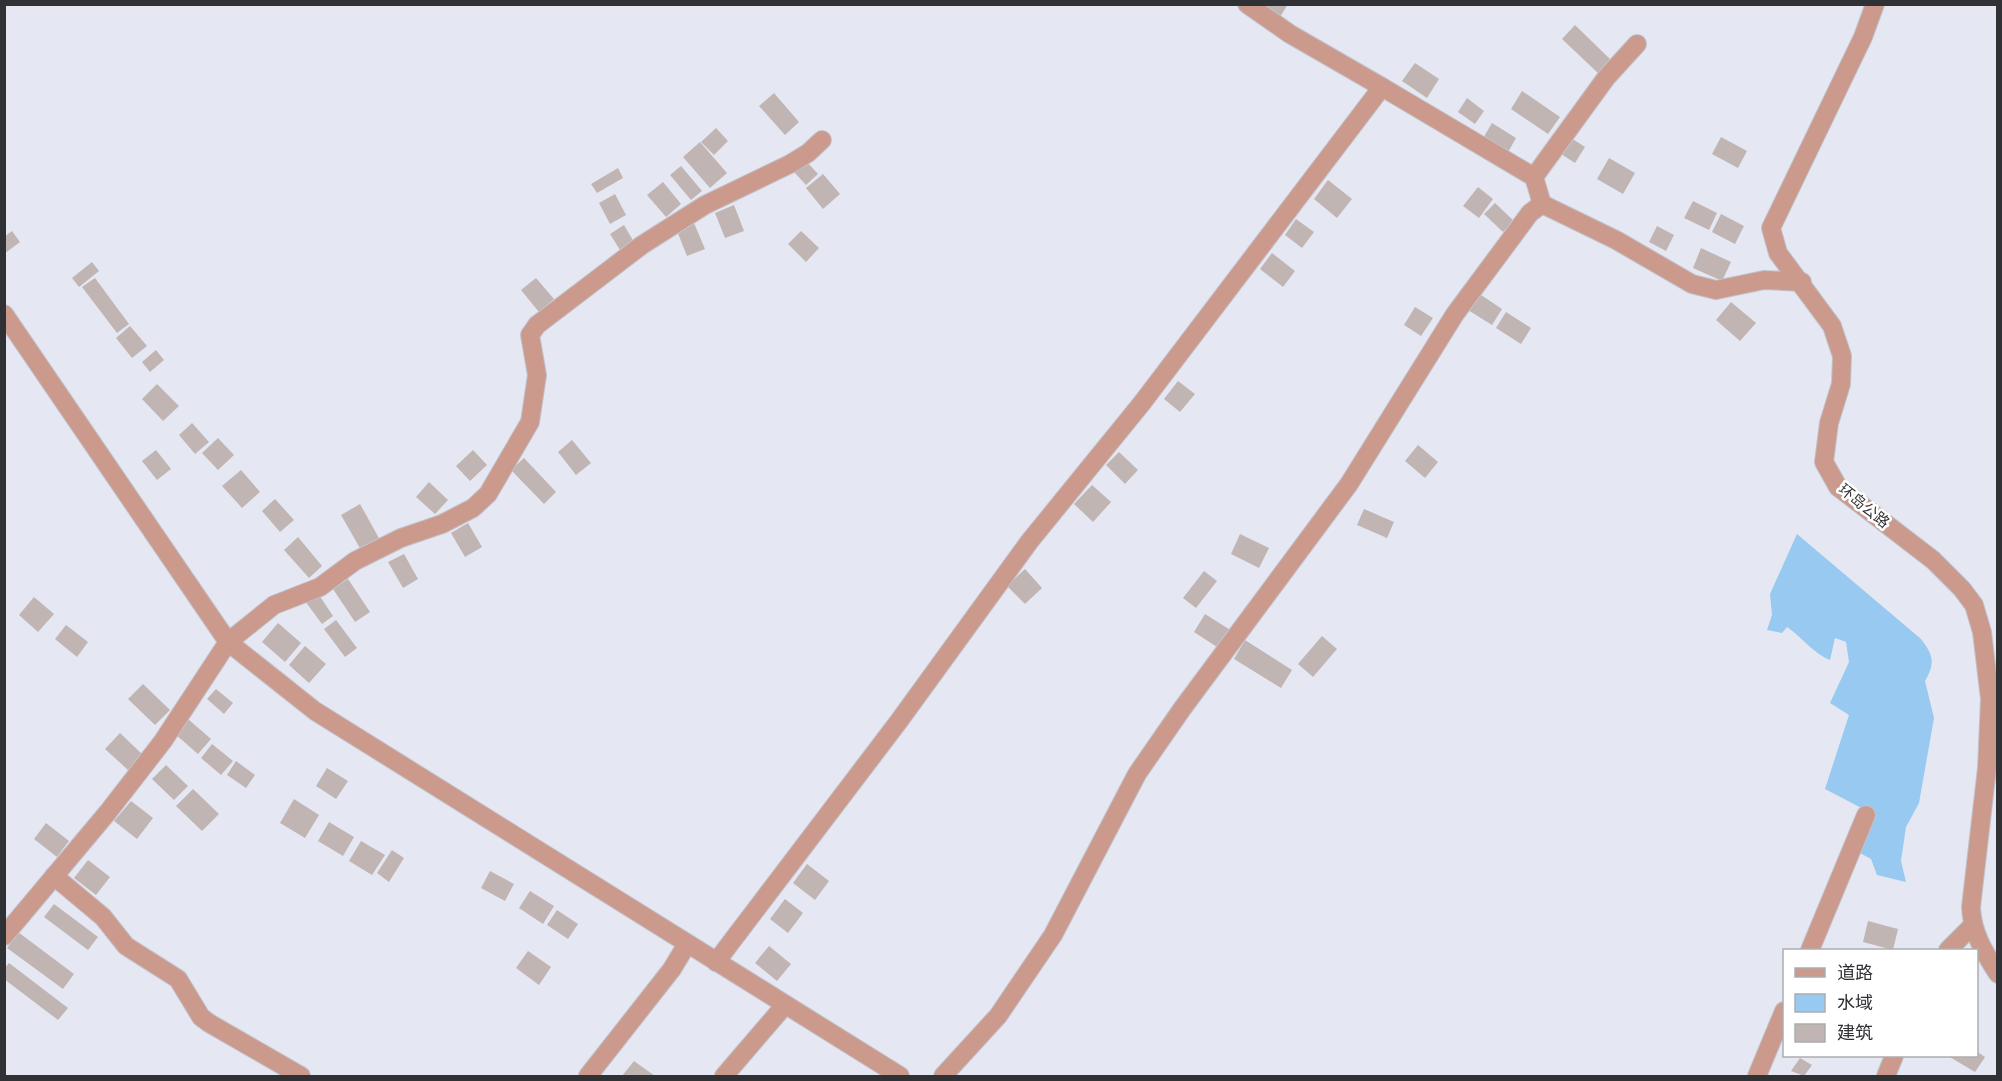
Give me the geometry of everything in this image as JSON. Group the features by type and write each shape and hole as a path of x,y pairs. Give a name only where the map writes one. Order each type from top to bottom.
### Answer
{"street":[{"path":"1246,4 1290,34 1534,177 1542,204 1616,240 1692,284 1716,290 1764,280 1802,282"},
{"name":"环岛公路","path":"1875,4 1863,37 1772,228 1778,253 1802,282 1832,326 1842,356 1841,384 1829,423 1824,462 1838,488 1933,560 1962,589 1974,605 1982,632 1990,699 1988,768 1971,907 1972,926 1983,951 1998,974"},
{"path":"1534,177 1600,86 1637,44"},
{"path":"716,962 859,775 1029,542 1150,393 1382,87"},
{"path":"4,936 163,741 228,642 274,605 320,587 355,561 401,538 442,524 473,508 488,494 530,422 537,375 530,335 537,324 651,239 705,205 790,164 808,153 822,140"},
{"path":"943,1077 998,1016 1053,935 1137,774 1182,709 1349,484 1455,314 1530,213 1542,204"},
{"path":"4,314 228,642 315,711 900,1077"},
{"path":"1811,949 1866,815"},
{"path":"54,876 103,917 126,946 178,979 201,1017 301,1077"},
{"path":"1950,949 1972,926"},
{"path":"588,1077 672,969 687,944"},
{"path":"724,1077 785,1005"},
{"path":"1757,1077 1783,1016"},
{"path":"1886,1077 1894,1057"}],"water":[{"path":"1797,534 1921,639 1931,655 1932,664 1925,681 1934,718 1919,803 1906,827 1901,861 1906,882 1877,875 1871,859 1858,852 1871,813 1825,789 1849,715 1830,703 1849,662 1846,642 1835,638 1830,660 1819,654 1787,627 1782,633 1767,630 1772,615 1770,594"}],"building":[{"path":"1262,4 1288,4 1280,17"},
{"path":"1575,25 1612,61 1599,74 1562,39"},
{"path":"1415,63 1439,79 1427,98 1402,81"},
{"path":"1522,91 1560,117 1548,134 1511,109"},
{"path":"774,93 799,122 785,135 759,106"},
{"path":"1467,98 1484,111 1475,124 1458,112"},
{"path":"1492,123 1516,138 1507,154 1482,140"},
{"path":"716,128 728,141 714,155 701,142"},
{"path":"1568,136 1585,147 1575,163 1558,152"},
{"path":"1721,137 1747,151 1738,168 1712,154"},
{"path":"700,142 727,173 710,188 683,157"},
{"path":"1609,158 1635,173 1623,194 1597,179"},
{"path":"806,161 818,174 806,185 794,172"},
{"path":"681,166 702,191 691,200 670,175"},
{"path":"618,168 623,178 597,193 591,184"},
{"path":"823,174 840,194 823,209 806,188"},
{"path":"1328,180 1352,199 1337,218 1314,199"},
{"path":"663,182 681,204 666,217 647,195"},
{"path":"1478,187 1493,199 1479,218 1463,206"},
{"path":"615,194 626,215 610,224 599,203"},
{"path":"1693,201 1717,213 1709,230 1684,218"},
{"path":"1495,203 1514,221 1503,232 1484,214"},
{"path":"734,205 744,231 725,238 715,213"},
{"path":"1721,214 1744,226 1735,244 1712,232"},
{"path":"1296,219 1314,232 1302,248 1285,235"},
{"path":"694,223 705,249 687,256 677,231"},
{"path":"624,225 634,242 620,250 610,234"},
{"path":"1657,226 1674,235 1666,251 1649,242"},
{"path":"12,231 20,242 4,254 4,237"},
{"path":"801,231 819,248 806,262 788,244"},
{"path":"1701,248 1731,262 1722,281 1693,268"},
{"path":"1272,253 1295,271 1283,287 1260,269"},
{"path":"92,262 99,271 79,287 72,278"},
{"path":"95,278 129,324 117,333 82,287"},
{"path":"536,278 554,299 539,312 521,290"},
{"path":"1478,293 1502,309 1492,325 1468,310"},
{"path":"1731,302 1756,323 1740,341 1716,320"},
{"path":"1415,307 1433,318 1421,336 1404,325"},
{"path":"1506,312 1531,328 1521,344 1496,328"},
{"path":"130,326 147,346 132,358 116,338"},
{"path":"156,350 164,360 150,372 142,362"},
{"path":"1178,381 1195,394 1180,412 1164,399"},
{"path":"157,384 179,406 163,421 142,399"},
{"path":"192,423 209,442 195,454 179,435"},
{"path":"218,438 234,455 218,470 202,453"},
{"path":"572,440 591,463 576,475 558,452"},
{"path":"1418,445 1438,462 1425,478 1405,461"},
{"path":"156,450 171,469 157,480 142,461"},
{"path":"473,450 487,465 470,481 456,466"},
{"path":"1119,452 1138,470 1125,484 1106,465"},
{"path":"524,458 556,492 544,504 511,470"},
{"path":"241,470 260,492 242,508 222,486"},
{"path":"429,482 448,500 435,514 416,497"},
{"path":"1092,485 1111,502 1093,522 1074,504"},
{"path":"275,499 294,520 280,532 262,511"},
{"path":"360,504 380,540 361,550 341,515"},
{"path":"1364,509 1394,522 1387,538 1357,525"},
{"path":"468,523 482,547 465,557 451,533"},
{"path":"1240,534 1269,548 1259,568 1231,554"},
{"path":"298,537 322,566 309,578 284,550"},
{"path":"404,554 418,579 403,588 388,562"},
{"path":"1025,569 1042,588 1025,604 1007,586"},
{"path":"1204,571 1217,581 1196,608 1183,598"},
{"path":"348,579 370,612 355,622 333,589"},
{"path":"317,592 333,616 322,624 305,601"},
{"path":"34,597 54,614 38,632 19,615"},
{"path":"1205,614 1232,631 1220,649 1194,632"},
{"path":"336,620 357,648 345,657 324,629"},
{"path":"278,623 301,643 285,662 262,642"},
{"path":"66,625 88,642 77,657 55,639"},
{"path":"1322,636 1337,649 1313,677 1298,664"},
{"path":"1245,640 1292,670 1281,688 1234,659"},
{"path":"305,646 326,664 309,683 289,665"},
{"path":"143,684 170,710 155,725 128,699"},
{"path":"216,689 233,703 224,714 207,699"},
{"path":"188,719 211,739 198,754 175,734"},
{"path":"120,733 143,755 128,770 105,749"},
{"path":"212,744 233,761 221,775 201,758"},
{"path":"236,761 255,775 246,788 227,775"},
{"path":"166,765 188,786 174,800 152,779"},
{"path":"327,768 348,781 336,799 316,786"},
{"path":"193,789 219,814 202,831 176,806"},
{"path":"294,799 319,815 305,838 280,823"},
{"path":"131,801 153,818 137,839 114,821"},
{"path":"329,822 354,837 343,856 318,841"},
{"path":"46,823 69,841 57,857 34,839"},
{"path":"361,841 385,855 372,875 349,861"},
{"path":"392,850 404,858 389,882 377,873"},
{"path":"88,860 110,877 96,895 74,878"},
{"path":"807,864 829,881 815,900 793,883"},
{"path":"490,871 514,884 505,901 481,888"},
{"path":"530,891 554,906 543,924 519,908"},
{"path":"785,899 803,913 788,933 770,919"},
{"path":"54,904 98,937 88,950 44,917"},
{"path":"557,910 578,924 568,939 547,925"},
{"path":"1868,921 1898,929 1893,949 1863,942"},
{"path":"18,932 74,974 63,989 7,948"},
{"path":"769,946 791,964 777,981 755,963"},
{"path":"528,951 551,967 539,985 516,968"},
{"path":"9,963 68,1008 58,1020 4,979 4,969"},
{"path":"1978,1052 1985,1057 1975,1072 1950,1057 1978,1057"},
{"path":"1800,1058 1812,1065 1804,1076 1791,1071"},
{"path":"634,1061 655,1076 622,1076"}]}
